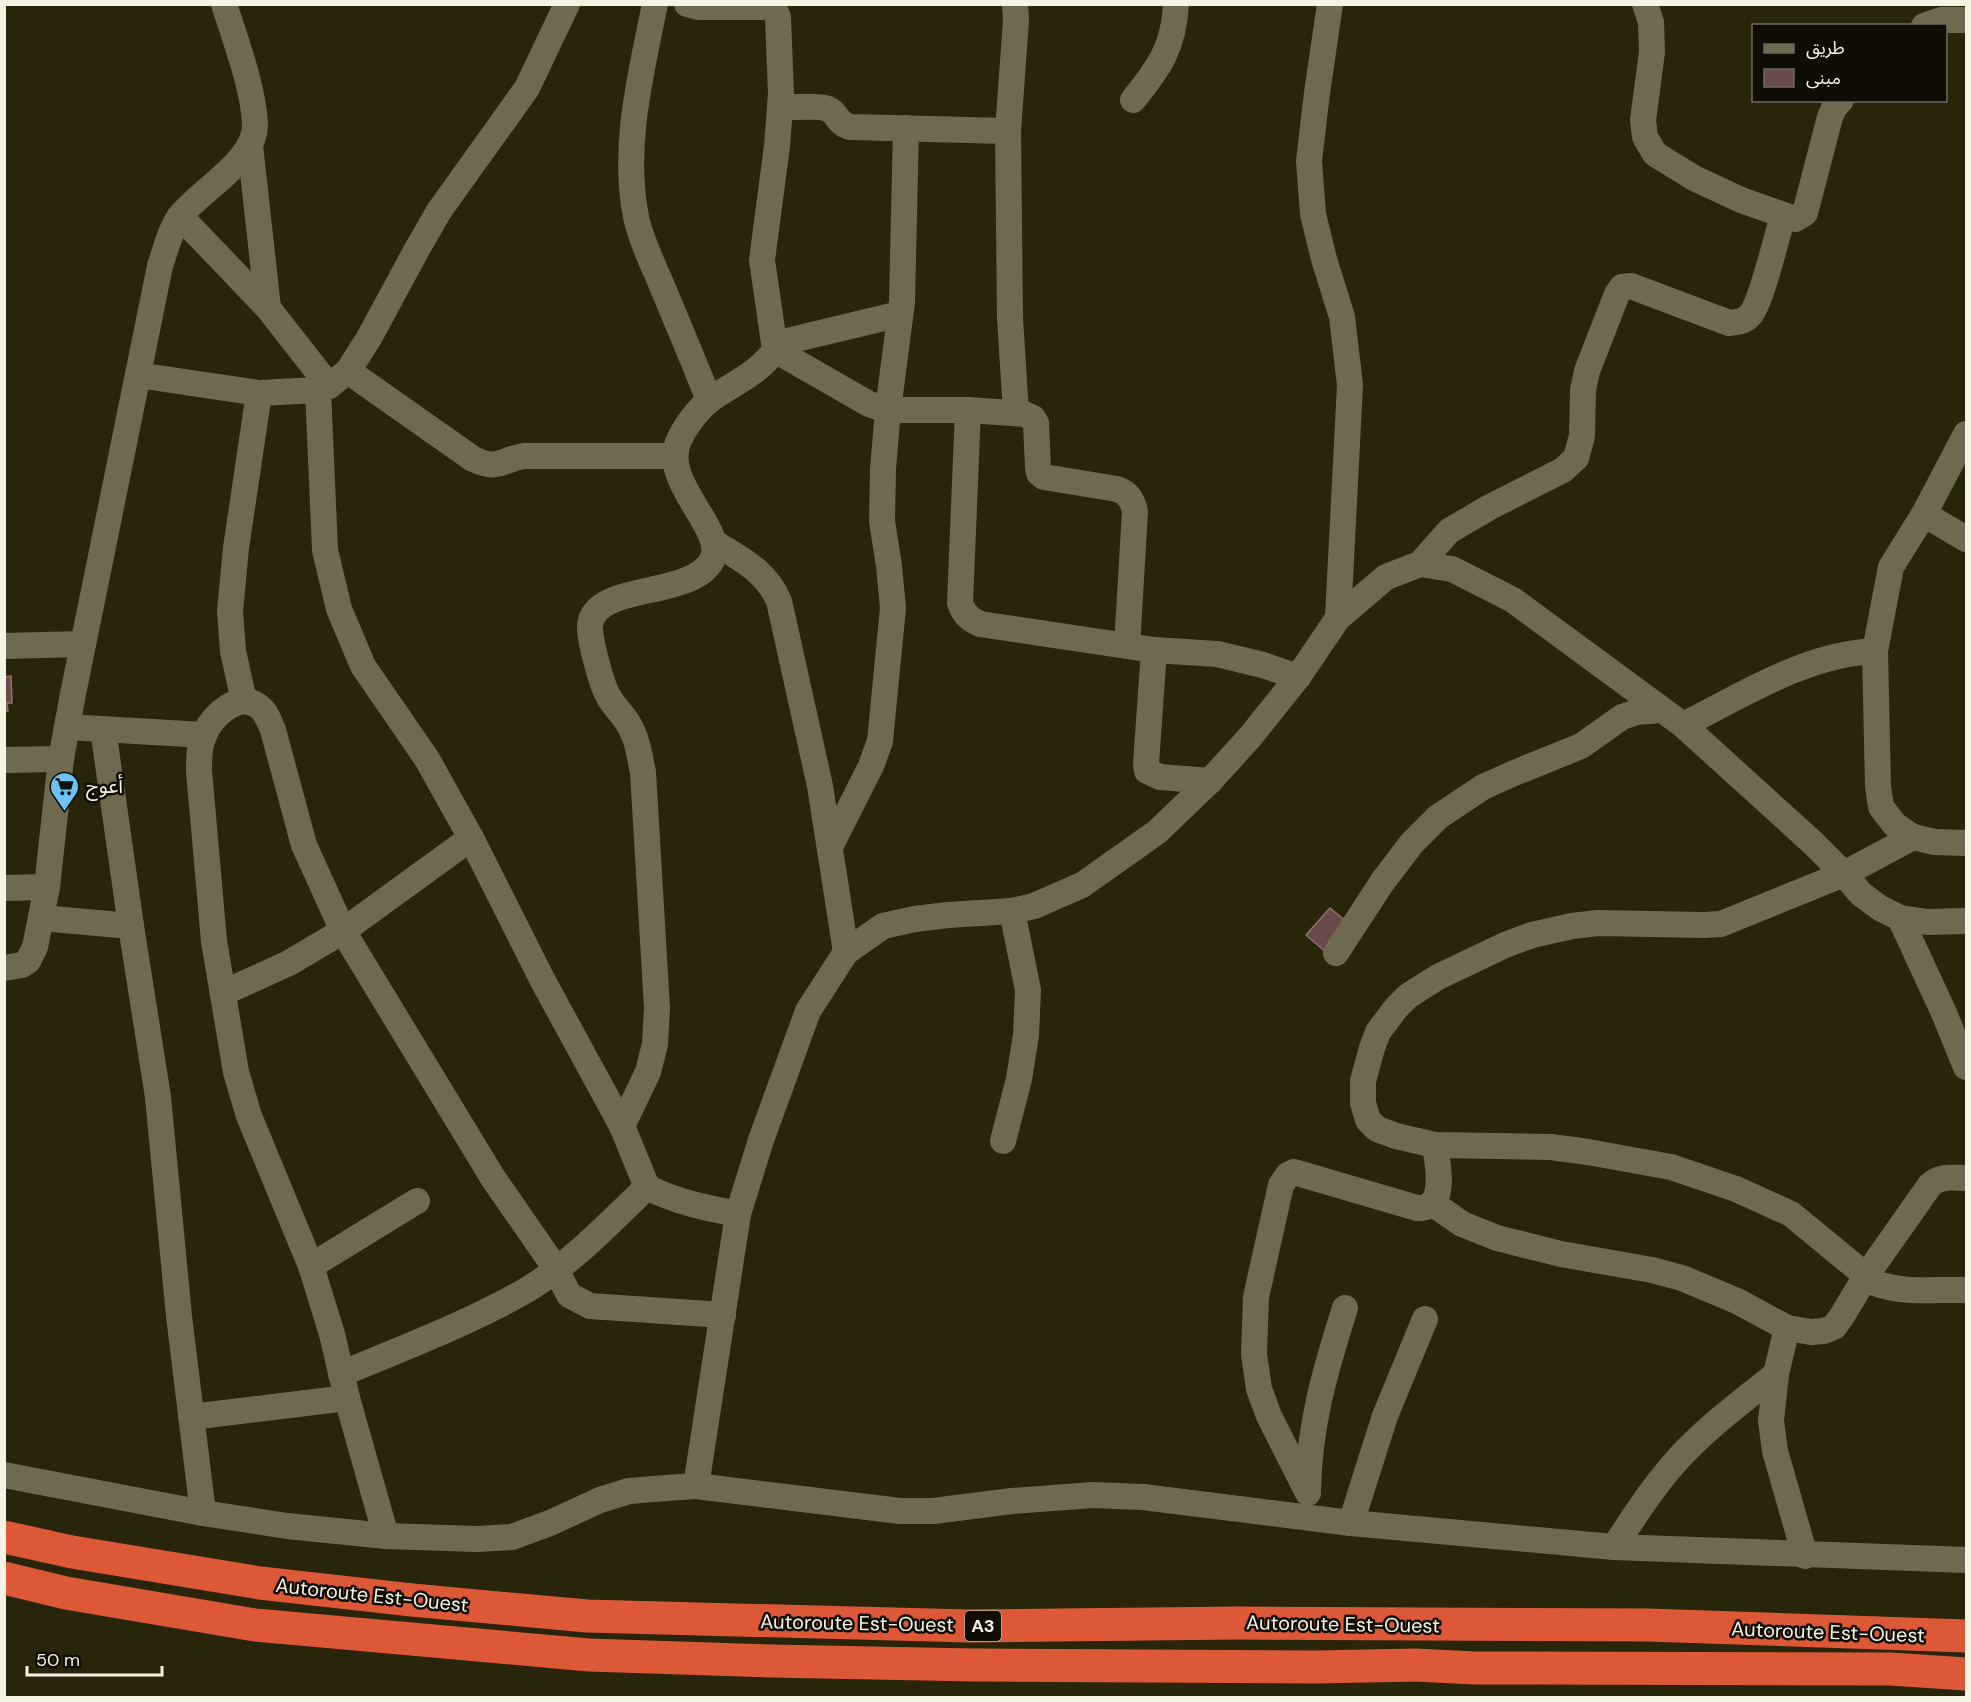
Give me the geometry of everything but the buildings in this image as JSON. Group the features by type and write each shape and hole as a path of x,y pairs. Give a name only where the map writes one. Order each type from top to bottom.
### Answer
{"highway":[{"name":"Autoroute Est-Ouest","path":"4,1537 72,1552 260,1583 587,1616 969,1626 1227,1623 1648,1625 1966,1636"},
{"name":"Autoroute Est-Ouest","path":"4,1578 66,1593 255,1625 589,1655 974,1665 1317,1667 1415,1665 1475,1668 1890,1669 1966,1674"}],"street":[{"path":"224,4 251,94 255,126 250,145 268,308"},
{"path":"567,4 526,87 439,211 369,338 332,382 325,550 339,609 363,666 427,759 471,838 543,981 622,1126 647,1187 666,1197 738,1214"},
{"path":"655,4 632,131 632,179 637,218 710,400"},
{"path":"687,4 698,7 764,7 774,9 778,17 780,108 762,260 775,347 765,364 710,400 697,413 679,440 675,456 676,471 715,543 757,570 772,585 779,601 820,786 846,951"},
{"path":"1015,4 1016,20 1008,131 1010,318 1016,413"},
{"path":"1133,100 1165,57 1173,36 1176,4"},
{"path":"1330,4 1309,161 1313,214 1323,259 1342,317 1350,386 1338,618"},
{"path":"1645,4 1651,22 1652,52 1643,120 1645,137 1655,154 1694,178 1741,200 1795,219 1805,213 1830,117 1839,102"},
{"path":"1930,24 1941,20 1966,20"},
{"path":"780,108 821,107 829,109 834,113 838,122 850,127 1008,131"},
{"path":"830,847 871,766 880,741 893,608 882,521 883,469 900,314 906,128"},
{"path":"4,968 22,965 28,961 35,948 47,887 61,759 82,644 160,266 180,216 235,165 250,145"},
{"path":"180,216 268,308 332,382 472,459 489,465 497,465 515,457 524,456 675,456"},
{"path":"696,1486 738,1214 761,1140 808,1011 846,951 883,926 915,919 1012,911 1035,906 1082,885 1157,832 1210,781 1250,736 1298,677 1338,618 1386,577 1420,564 1449,531 1490,507 1563,470 1576,458 1582,436 1583,390 1587,371 1617,294 1622,287 1631,286 1729,323 1741,322 1751,315 1759,299 1783,216"},
{"path":"775,347 900,314"},
{"path":"775,347 869,404 888,410 968,410 1016,413 1032,418 1036,423 1039,473 1044,477 1125,492 1132,501 1135,511 1127,645"},
{"path":"138,375 259,393 332,382"},
{"path":"244,701 233,651 230,611 236,548 259,393"},
{"path":"968,410 960,603 970,619 980,624 1154,650 1217,654 1263,665 1298,677"},
{"path":"1966,434 1924,514 1891,567 1875,651 1878,786 1881,807 1895,825 1913,837 1935,842 1966,843"},
{"path":"1924,514 1966,539"},
{"path":"622,1126 648,1072 655,1044 657,1008 643,772 634,734 624,714 610,699 600,677 590,625 595,613 609,601 684,582 702,573 713,559 715,543"},
{"path":"1420,564 1452,569 1513,600 1683,725 1777,809 1844,874 1861,894 1880,908 1899,918 1966,921"},
{"path":"4,646 82,644"},
{"path":"1154,650 1147,771 1160,777 1210,781"},
{"path":"1683,725 1809,664 1862,651 1875,651"},
{"path":"386,1536 344,1386 332,1334 311,1266 249,1116 236,1072 214,941 199,751 210,723 232,705 244,701 257,704 266,714 273,730 304,845 343,931 493,1178 556,1269 569,1295 590,1306 723,1315"},
{"path":"1336,953 1383,881 1412,843 1438,817 1483,787 1581,746 1622,717 1637,712 1661,710"},
{"path":"67,727 204,735"},
{"path":"103,729 158,1097 178,1316 203,1513"},
{"path":"4,760 61,759"},
{"path":"1913,837 1844,874 1721,924 1598,923 1572,926 1532,935 1465,963 1408,996 1378,1032 1363,1081 1363,1103 1368,1120 1377,1129 1435,1145 1551,1147 1671,1167 1736,1189 1791,1214 1875,1283 1888,1288 1906,1290 1966,1290"},
{"path":"223,993 289,963 343,931 471,838"},
{"path":"4,888 47,887"},
{"path":"1003,1141 1019,1079 1026,1035 1028,990 1012,911"},
{"path":"41,918 131,926"},
{"path":"1899,918 1944,1013 1966,1066"},
{"path":"1308,1505 1262,1398 1254,1354 1256,1298 1281,1185 1288,1175 1294,1172 1416,1208 1427,1207 1438,1193 1435,1145"},
{"path":"1432,1203 1462,1224 1497,1238 1561,1254 1652,1270 1682,1278 1737,1301 1787,1328 1811,1332 1834,1327 1866,1276 1930,1185 1943,1177 1966,1178"},
{"path":"191,1417 344,1386 526,1290 591,1240 647,1187"},
{"path":"311,1266 417,1201"},
{"path":"1308,1505 1309,1457 1319,1397 1345,1308"},
{"path":"1351,1523 1385,1416 1425,1319"},
{"path":"1787,1328 1776,1374 1771,1421 1775,1451 1805,1556"},
{"path":"1614,1547 1679,1458 1715,1424 1776,1374"},
{"path":"4,1474 203,1513 287,1526 386,1536 477,1539 512,1537 550,1523 600,1500 629,1491 696,1486 900,1511 933,1511 1012,1501 1094,1496 1308,1505 1351,1523 1614,1547 1805,1556 1966,1560"}],"place":[{"name":"أعوج","path":"65,812"}]}
